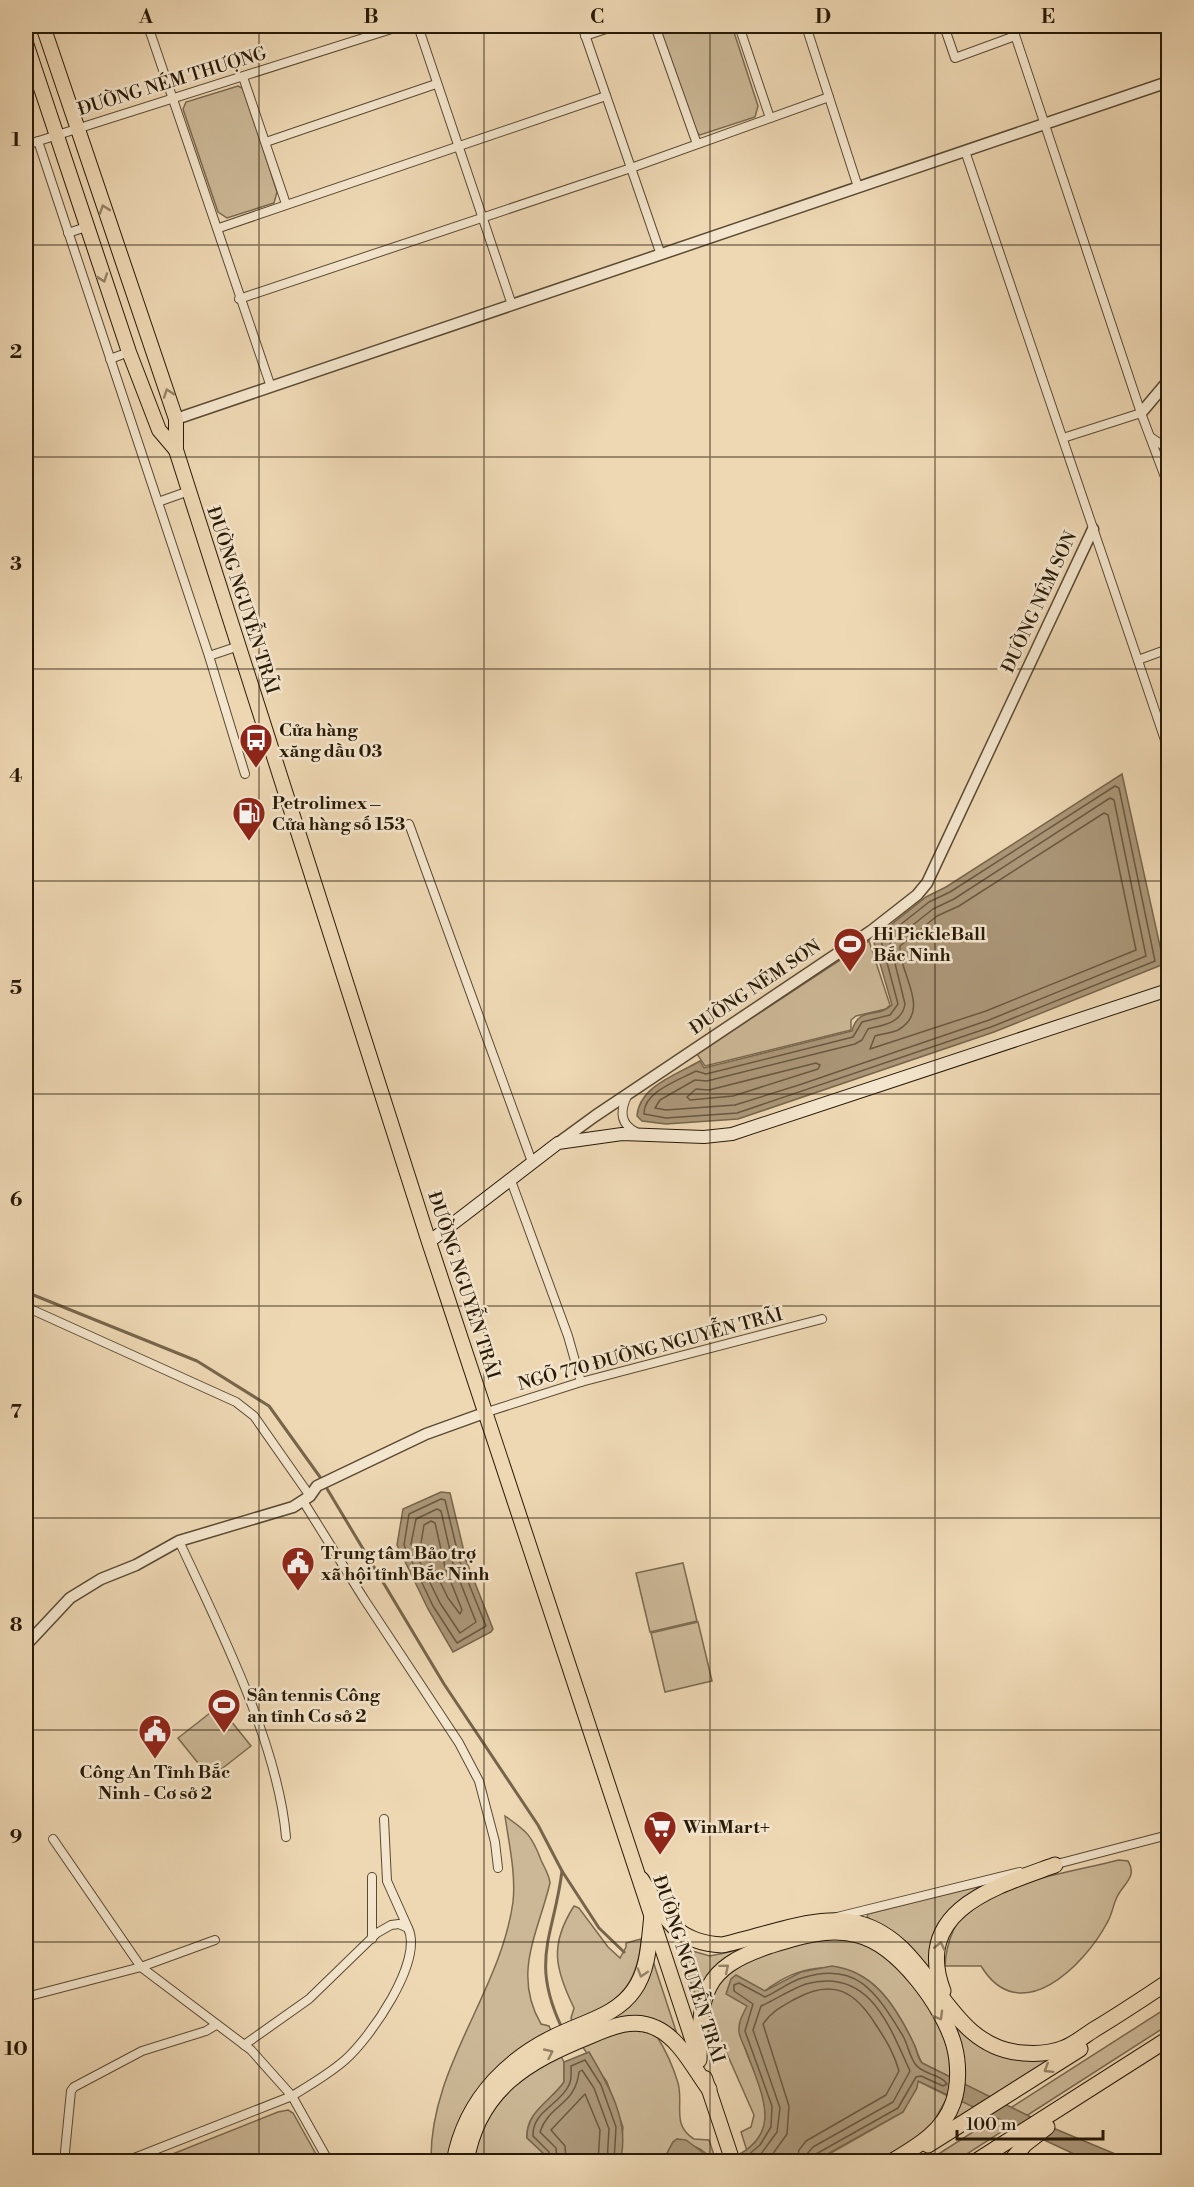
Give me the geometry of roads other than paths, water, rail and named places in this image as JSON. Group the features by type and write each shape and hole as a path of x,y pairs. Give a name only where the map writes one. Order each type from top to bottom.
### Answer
{"highway":[{"name":"ĐƯỜNG NGUYỄN TRÃI","path":"43,26 176,419 176,450 429,1242 488,1412 733,2162"},
{"name":"ĐƯỜNG NGUYỄN TRÃI","path":"26,43 129,352 159,430 176,450"},
{"path":"947,2003 938,1975 938,1951 943,1934 962,1905 994,1888 1055,1865"},
{"path":"641,1879 675,1929 690,1940 707,1944 722,1945 825,1920 863,1924 891,1939 917,1962 967,2028 989,2044 1020,2053 1065,2048 1168,1982"},
{"path":"454,2162 464,2129 474,2108 489,2086 520,2055 610,2012 630,1995 644,1969 652,1915"},
{"path":"699,2060 700,2014 706,1990 719,1973 735,1960 808,1934 844,1932 874,1941 901,1961 932,2003 953,2041 957,2064 955,2094 947,2115 924,2142 891,2162"},
{"path":"902,2162 1168,1992"},
{"path":"466,2162 471,2142 485,2110 512,2078 542,2056 609,2028 634,2023 645,2024 666,2034 709,2089"},
{"path":"975,2162 1168,2039"},
{"path":"1010,2162 1037,2133 1168,2049"}],"main road":[{"path":"558,1143 602,1136 704,1137 732,1134 1168,990"},
{"name":"ĐƯỜNG NÉM SƠN","path":"429,1242 558,1143"}],"street":[{"path":"148,26 219,228 239,299 271,387"},
{"name":"ĐƯỜNG NÉM THƯỢNG","path":"26,145 400,26"},
{"path":"418,26 436,84 460,145 512,305"},
{"path":"582,26 661,255"},
{"path":"585,36 615,26"},
{"path":"655,26 696,144"},
{"path":"739,26 770,118"},
{"path":"806,26 858,187"},
{"path":"944,26 955,58 1016,36"},
{"path":"1012,26 1141,413 1168,485"},
{"path":"243,77 286,204"},
{"path":"176,419 1168,82"},
{"path":"266,142 436,84"},
{"path":"219,228 606,96"},
{"path":"239,299 631,168 829,97"},
{"path":"38,141 209,656 245,774"},
{"path":"965,151 1168,748"},
{"path":"68,232 86,226"},
{"path":"110,359 129,352"},
{"path":"1063,438 1141,413 1168,381"},
{"path":"1152,438 1168,449"},
{"path":"158,502 189,491"},
{"name":"ĐƯỜNG NÉM SƠN","path":"558,1143 871,931 917,895 927,884 1093,529"},
{"path":"209,656 238,646"},
{"path":"1138,660 1168,650"},
{"path":"409,824 532,1162"},
{"path":"627,1096 622,1108 624,1122 629,1128 642,1135"},
{"path":"510,1178 568,1336 580,1382"},
{"path":"26,1307 236,1402 254,1416 310,1495 364,1599 459,1743 479,1781 493,1833 498,1868"},
{"name":"NGÕ 770 ĐƯỜNG NGUYỄN TRÃI","path":"488,1412 580,1382 822,1319"},
{"path":"26,1646 70,1598 101,1579 136,1565 179,1541 293,1507 339,1476 426,1434 488,1412"},
{"path":"179,1541 244,1690 269,1755 283,1806 286,1837"},
{"path":"124,2162 292,2096 346,2059 382,2016 408,1959 412,1937 387,1881 384,1819"},
{"path":"825,1920 1055,1865 1168,1835"},
{"path":"53,1839 141,1967 244,2045 292,2096 329,2162"},
{"path":"372,1877 372,1939"},
{"path":"244,2045 309,1999 372,1939 392,1925 399,1924 408,1928"},
{"path":"26,1997 141,1967 215,1940"},
{"path":"64,2162 71,2091 74,2087 142,2051 206,2031 216,2025"}],"water":[{"path":"1122,774 1164,964 994,1032 738,1119 666,1124 642,1121 637,1116 639,1106 652,1089 700,1061 704,1068 852,1031 855,1023 863,1015 886,1009 892,1005 873,939 926,897 946,887"},
{"path":"441,1492 450,1493 466,1560 493,1629 453,1652 428,1609 397,1545 403,1509"},
{"path":"832,1966 860,1975 882,1993 899,2016 922,2063 1053,2128 1132,2161 1089,2161 918,2081 917,2088 903,2112 815,2161 722,2162 742,2153 755,2142 762,2130 765,2117 760,2087 739,2032 740,2021 747,2006 726,1994 731,1979 736,1975 765,1991 801,1972"},
{"path":"589,2052 610,2091 620,2118 623,2147 620,2161 542,2161 545,2155 527,2138 531,2121 540,2107 564,2082 564,2062"},
{"path":"677,2139 686,2140 714,2161 663,2161"}],"waterway":[{"path":"26,1292 197,1361 269,1406 320,1477 444,1684 538,1825 562,1871 599,1928 624,1952"},
{"path":"561,2026 547,1983 546,1965 547,1948 562,1871"}],"place":[{"name":"Cửa hàng xăng dầu 03","path":"256,769"},
{"name":"Petrolimex – Cửa hàng số 153","path":"249,842"},
{"name":"Hi PickleBall Bắc Ninh","path":"850,973"},
{"name":"Trung tâm Bảo trợ xã hội tỉnh Bắc Ninh","path":"298,1592"},
{"name":"Sân tennis Công an tỉnh Cơ sở 2","path":"224,1734"},
{"name":"Công An Tỉnh Bắc Ninh - Cơ sở 2","path":"155,1760"},
{"name":"WinMart+","path":"660,1856"}]}
